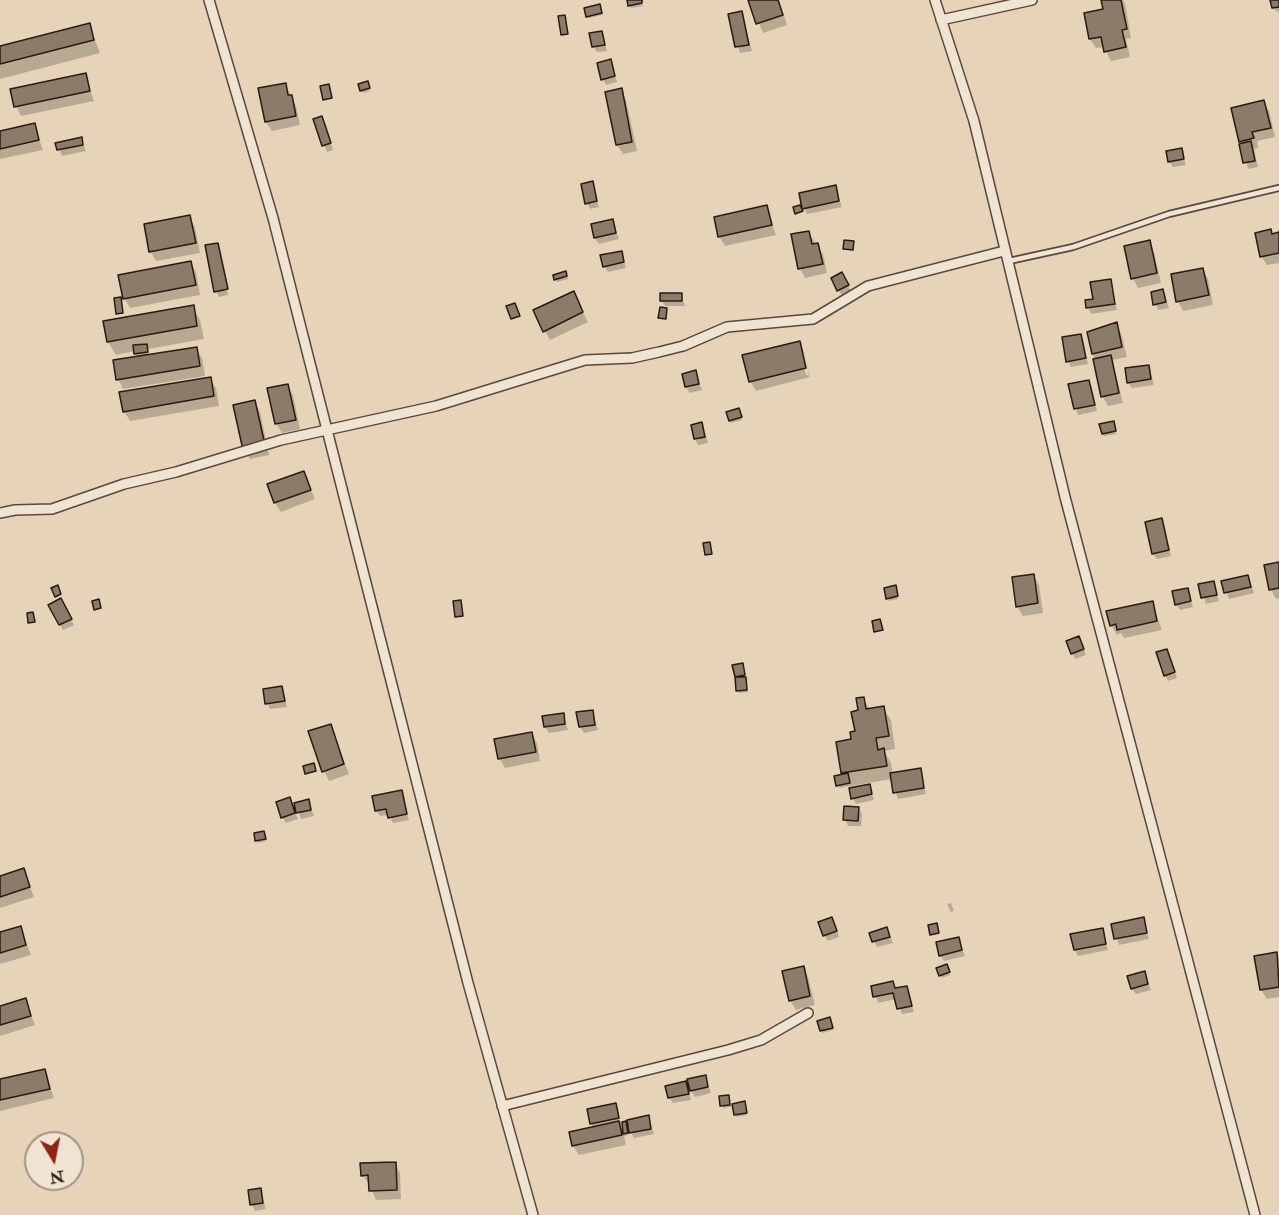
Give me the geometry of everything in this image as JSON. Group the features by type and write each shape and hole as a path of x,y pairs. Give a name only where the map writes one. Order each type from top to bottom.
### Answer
{"street":[{"path":"209,0 273,218 465,971 533,1215"},
{"path":"935,0 974,121 1006,262 1065,496 1255,1215"},
{"path":"941,20 1032,0"},
{"path":"0,513 15,510 52,509 124,484 327,429 446,403 585,360 632,358 660,352 683,346 728,327 813,320 868,286 1004,251"},
{"path":"502,1106 761,1040 807,1013"}],"lane":[{"path":"1006,262 1073,247 1169,214 1279,188"}],"building":[{"path":"627,0 642,0 642,3 628,6"},
{"path":"748,0 778,0 783,15 756,24"},
{"path":"1101,0 1121,0 1127,29 1122,30 1126,47 1104,52 1101,37 1089,39 1084,13 1103,9"},
{"path":"1270,0 1279,0 1279,7 1272,8"},
{"path":"600,4 602,13 586,17 584,8"},
{"path":"742,11 749,45 735,47 728,14"},
{"path":"565,15 568,34 561,35 558,16"},
{"path":"90,23 94,40 0,64 0,46"},
{"path":"602,31 605,45 592,47 589,33"},
{"path":"611,59 615,76 601,80 597,63"},
{"path":"86,73 90,91 14,107 10,89"},
{"path":"368,81 370,88 360,91 358,84"},
{"path":"286,83 288,95 292,95 296,116 265,122 258,88"},
{"path":"329,84 332,98 323,100 320,86"},
{"path":"622,88 632,142 616,145 605,92"},
{"path":"1264,100 1271,128 1252,132 1254,138 1239,142 1231,108"},
{"path":"322,116 331,143 322,146 313,119"},
{"path":"35,123 39,140 0,149 0,131"},
{"path":"82,137 83,145 57,150 55,143"},
{"path":"1251,141 1255,161 1243,163 1239,144"},
{"path":"1182,148 1184,159 1168,162 1166,151"},
{"path":"593,181 597,201 585,204 581,184"},
{"path":"836,185 839,201 802,209 799,193"},
{"path":"767,205 772,225 718,237 714,217"},
{"path":"800,205 803,211 795,214 793,207"},
{"path":"190,215 196,243 149,252 144,224"},
{"path":"613,219 616,233 594,238 591,224"},
{"path":"1271,229 1272,234 1279,232 1279,253 1260,257 1255,233"},
{"path":"809,231 812,244 818,243 823,264 798,269 791,234"},
{"path":"844,240 854,241 853,250 843,249"},
{"path":"1150,240 1157,273 1131,279 1124,246"},
{"path":"218,243 228,289 214,292 205,245"},
{"path":"622,251 624,262 603,267 600,255"},
{"path":"191,261 196,285 123,299 118,275"},
{"path":"1203,268 1209,295 1176,302 1171,274"},
{"path":"566,271 567,276 554,280 553,275"},
{"path":"842,272 849,285 837,291 831,278"},
{"path":"1111,279 1115,304 1086,308 1085,300 1093,299 1090,282"},
{"path":"1163,289 1166,302 1153,305 1151,292"},
{"path":"574,291 583,312 543,332 533,310"},
{"path":"660,293 682,293 682,301 660,301"},
{"path":"121,297 123,313 116,314 114,298"},
{"path":"515,303 520,316 511,319 506,306"},
{"path":"194,305 197,326 107,342 103,321"},
{"path":"660,307 667,308 666,319 658,318"},
{"path":"1117,322 1122,347 1092,354 1087,332"},
{"path":"1081,334 1086,358 1066,362 1062,337"},
{"path":"800,341 806,368 749,382 742,355"},
{"path":"147,344 148,352 134,354 133,345"},
{"path":"197,347 200,366 116,380 113,360"},
{"path":"1111,355 1119,393 1101,397 1093,359"},
{"path":"1149,365 1151,379 1127,383 1125,368"},
{"path":"696,370 699,384 685,387 682,374"},
{"path":"211,377 214,396 123,412 119,392"},
{"path":"1089,380 1095,405 1074,409 1068,384"},
{"path":"288,384 296,420 275,424 267,388"},
{"path":"255,400 265,445 243,450 233,405"},
{"path":"739,408 742,417 729,421 726,412"},
{"path":"1114,421 1116,431 1102,434 1099,424"},
{"path":"702,422 705,437 694,439 691,425"},
{"path":"304,471 311,490 274,503 267,484"},
{"path":"1162,518 1169,550 1152,554 1145,522"},
{"path":"710,542 712,554 705,555 703,543"},
{"path":"1279,562 1279,588 1269,590 1264,565"},
{"path":"1034,574 1038,603 1016,607 1012,577"},
{"path":"1248,575 1251,587 1224,593 1221,581"},
{"path":"1214,581 1217,595 1201,598 1198,584"},
{"path":"58,585 61,594 55,597 51,588"},
{"path":"896,585 898,596 886,599 884,588"},
{"path":"1188,588 1191,601 1175,605 1172,591"},
{"path":"61,598 72,619 59,625 48,605"},
{"path":"99,599 101,608 94,610 92,601"},
{"path":"461,600 463,616 455,617 453,601"},
{"path":"1153,601 1157,621 1117,630 1116,624 1110,626 1106,611"},
{"path":"33,612 35,622 28,623 27,613"},
{"path":"880,619 883,630 874,632 872,621"},
{"path":"1079,636 1084,649 1071,654 1066,641"},
{"path":"1167,649 1175,672 1164,676 1156,652"},
{"path":"743,663 745,675 735,677 732,665"},
{"path":"735,677 746,677 747,690 736,691"},
{"path":"282,686 285,701 265,704 263,689"},
{"path":"864,697 866,709 884,706 889,736 876,738 878,750 884,748 887,766 841,773 836,742 851,739 850,732 855,731 851,712 858,710 856,698"},
{"path":"593,710 595,725 579,727 576,712"},
{"path":"564,713 565,724 544,727 542,716"},
{"path":"331,724 344,764 322,772 308,731"},
{"path":"532,732 536,752 498,759 494,739"},
{"path":"314,763 316,771 305,774 303,766"},
{"path":"921,768 924,788 893,793 890,773"},
{"path":"848,773 850,783 836,786 834,776"},
{"path":"870,784 872,794 851,799 849,788"},
{"path":"402,790 407,814 388,818 386,809 375,811 372,796"},
{"path":"290,797 295,813 281,818 276,802"},
{"path":"309,799 311,810 296,813 294,803"},
{"path":"844,806 859,807 858,821 843,820"},
{"path":"264,831 266,839 255,841 254,833"},
{"path":"24,868 30,887 0,897 0,876"},
{"path":"832,917 837,931 823,936 818,922"},
{"path":"1144,917 1147,933 1114,939 1111,924"},
{"path":"937,923 939,933 930,935 928,925"},
{"path":"21,926 26,945 0,953 0,932"},
{"path":"887,927 890,937 872,942 869,933"},
{"path":"1103,928 1106,944 1074,950 1070,934"},
{"path":"959,937 962,950 939,956 936,942"},
{"path":"1277,952 1279,987 1260,990 1254,956"},
{"path":"947,964 950,972 939,976 936,968"},
{"path":"804,966 810,996 789,1001 782,971"},
{"path":"1145,971 1148,984 1131,989 1127,976"},
{"path":"893,981 895,988 907,986 912,1006 897,1009 893,993 873,997 871,986"},
{"path":"26,998 31,1016 0,1025 0,1006"},
{"path":"830,1017 833,1028 820,1031 817,1021"},
{"path":"45,1069 50,1089 0,1100 0,1079"},
{"path":"706,1075 708,1087 690,1091 687,1079"},
{"path":"686,1081 689,1094 668,1098 665,1086"},
{"path":"729,1095 730,1105 720,1106 719,1096"},
{"path":"745,1101 747,1113 734,1115 732,1104"},
{"path":"616,1103 619,1118 590,1124 587,1109"},
{"path":"649,1115 651,1129 629,1133 627,1120"},
{"path":"619,1121 622,1135 572,1146 569,1132"},
{"path":"626,1121 628,1133 623,1134 622,1122"},
{"path":"396,1162 397,1190 369,1191 368,1175 361,1176 360,1163"},
{"path":"261,1188 263,1203 250,1205 248,1190"}]}
